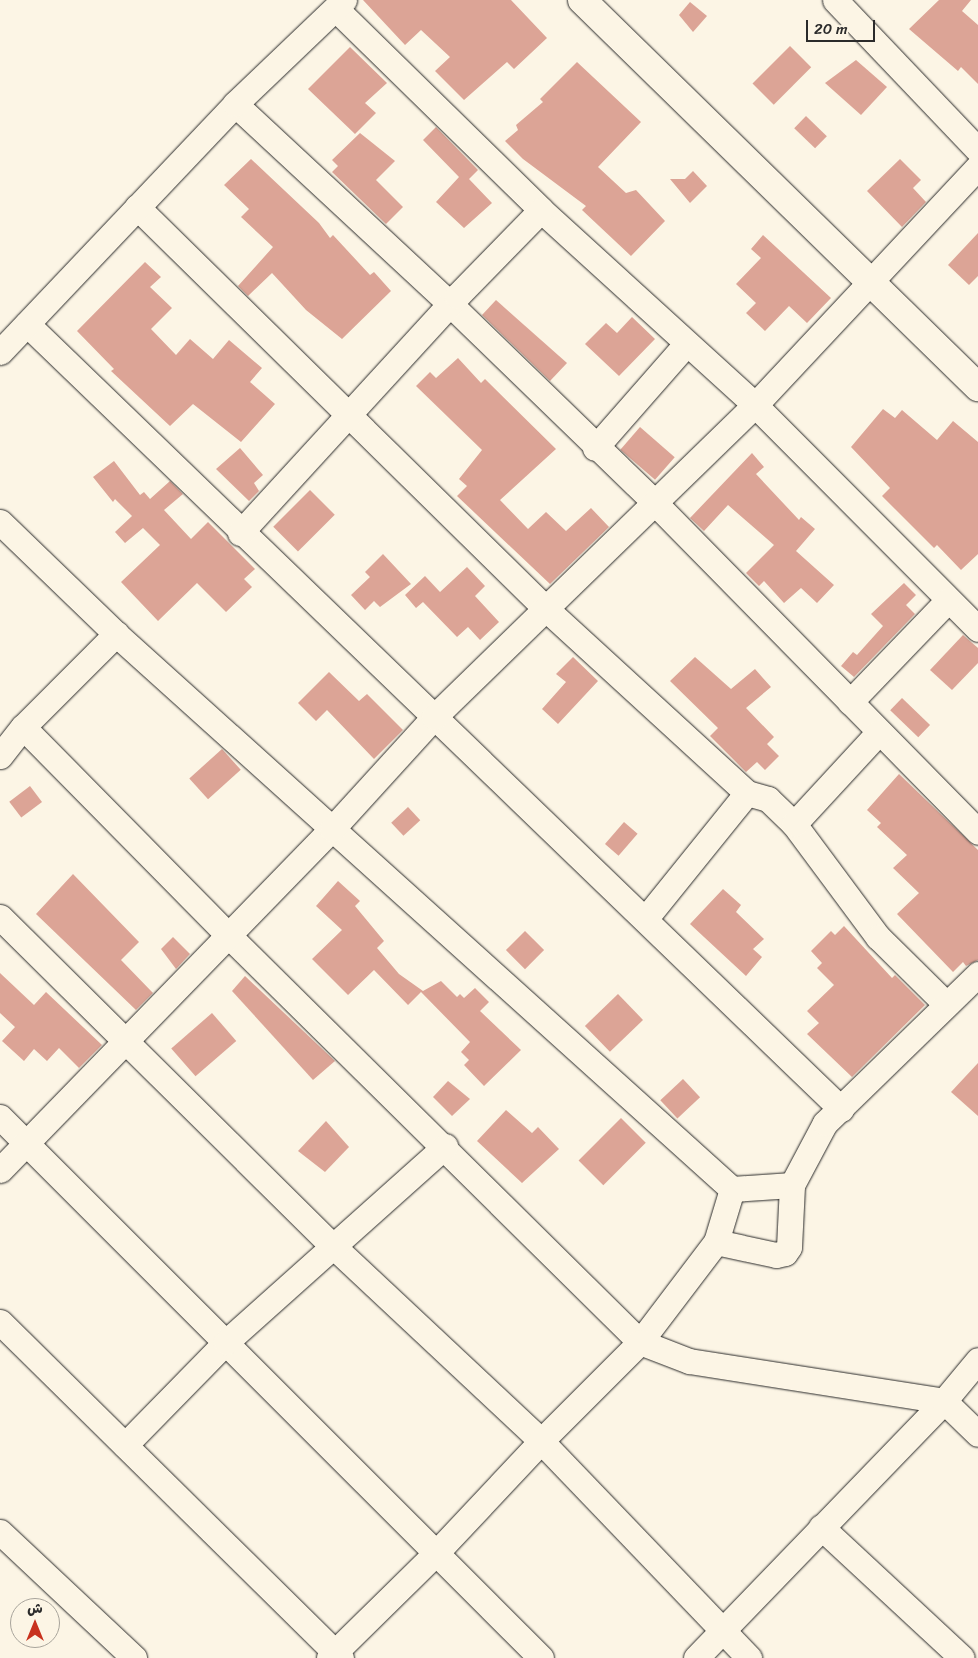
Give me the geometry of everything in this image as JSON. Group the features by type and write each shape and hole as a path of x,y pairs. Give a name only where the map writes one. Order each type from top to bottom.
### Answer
{"street":[{"path":"582,0 868,281 978,386"},
{"path":"835,0 978,150"},
{"path":"0,352 235,104 340,5 541,210 755,406 978,629"},
{"path":"235,104 450,304 595,448 655,503 978,832"},
{"path":"0,1170 226,934 332,829 434,716 544,607 755,406 868,281 978,167"},
{"path":"137,207 348,417 544,607 747,793 763,796 794,824 878,937 946,1004"},
{"path":"240,534 450,304 541,210"},
{"path":"27,324 240,534 646,918 841,1109"},
{"path":"595,448 686,344"},
{"path":"0,522 116,634 732,1188 792,1186"},
{"path":"850,702 948,600"},
{"path":"0,756 23,727 116,634"},
{"path":"23,727 226,934 444,1146 640,1342 689,1361 944,1401 978,1434"},
{"path":"794,824 879,732"},
{"path":"646,918 747,793"},
{"path":"0,917 334,1247 541,1441 721,1632 749,1658"},
{"path":"716,1242 776,1255 785,1253 789,1247 792,1186 825,1123 978,974"},
{"path":"0,1117 541,1658"},
{"path":"125,1445 226,1342 334,1247 444,1146"},
{"path":"0,1322 335,1656 436,1554 541,1441 640,1342 716,1242 732,1188"},
{"path":"696,1658 944,1401 978,1360"},
{"path":"821,1527 962,1658"},
{"path":"0,1532 134,1658"}],"building":[{"path":"363,0 511,0 547,38 514,69 507,62 464,100 435,71 450,57 421,30 405,45"},
{"path":"939,0 971,0 962,11 978,25 978,84 961,67 958,71 909,29"},
{"path":"690,2 707,16 693,32 679,15"},
{"path":"790,46 811,67 774,105 753,83"},
{"path":"350,47 387,83 365,103 376,113 355,134 308,89"},
{"path":"856,60 887,87 861,115 825,83"},
{"path":"577,62 641,122 598,167 626,193 636,190 665,221 631,256 582,210 586,206 523,159 505,141 518,130 516,125 543,102 540,99"},
{"path":"806,116 827,136 815,148 794,128"},
{"path":"436,127 478,170 469,179 492,203 464,228 436,202 459,177 423,140"},
{"path":"360,133 395,161 376,180 403,207 386,224 332,172 338,166 332,160"},
{"path":"251,159 319,223 330,238 333,235 370,275 374,272 391,291 342,339 306,310 272,273 248,296 238,286 273,247 241,217 249,209 224,185"},
{"path":"900,159 921,180 913,188 926,202 902,227 867,191"},
{"path":"693,171 707,186 690,203 670,179 685,179"},
{"path":"978,233 978,276 969,285 948,265"},
{"path":"763,235 831,298 807,323 789,306 765,331 746,313 756,303 736,284 761,258 751,249"},
{"path":"145,262 161,277 150,287 172,308 151,329 176,355 190,339 213,359 229,340 262,368 250,382 275,404 241,442 193,404 170,426 111,371 114,369 77,331"},
{"path":"496,300 567,363 550,381 482,315"},
{"path":"632,317 655,339 619,376 585,344 606,323 617,333"},
{"path":"458,358 481,383 485,379 556,449 500,500 528,529 546,512 566,531 591,508 609,527 550,584 457,496 467,486 459,479 482,450 416,386 430,372 436,378"},
{"path":"883,409 895,418 902,410 937,440 953,421 978,442 978,554 961,570 937,545 934,548 882,496 890,488 851,447"},
{"path":"640,427 675,457 655,480 620,450"},
{"path":"240,448 263,475 254,483 259,491 249,501 216,469"},
{"path":"752,453 764,467 756,474 799,520 801,517 815,529 796,551 834,585 817,603 801,588 784,603 764,581 759,586 746,573 774,545 728,505 704,531 690,518"},
{"path":"114,461 140,495 144,492 150,499 170,481 183,494 164,510 191,539 208,522 255,569 244,579 252,587 226,612 197,583 158,621 121,582 160,545 143,528 125,543 115,532 132,516 115,499 113,502 93,477"},
{"path":"310,490 335,515 298,552 273,527"},
{"path":"383,554 411,584 380,607 374,601 365,610 351,595 370,577 365,572"},
{"path":"467,567 485,586 475,596 499,622 480,640 468,627 457,637 423,602 416,608 405,595 425,576 440,592"},
{"path":"904,583 916,595 906,605 915,614 854,677 841,666 853,652 857,655 883,626 871,614"},
{"path":"963,635 978,648 978,663 952,690 930,670"},
{"path":"573,657 598,681 558,724 542,709 566,682 556,674"},
{"path":"695,657 731,689 755,669 771,687 746,708 774,737 767,744 779,756 765,770 757,762 746,772 710,736 718,728 670,681"},
{"path":"329,672 359,701 367,694 403,730 374,759 327,710 316,721 298,703"},
{"path":"902,698 930,725 918,737 890,710"},
{"path":"222,749 241,770 208,799 189,778"},
{"path":"899,774 978,850 978,960 966,966 963,962 953,972 897,914 919,893 893,868 907,855 877,827 881,823 867,810"},
{"path":"30,786 42,802 21,818 9,802"},
{"path":"408,807 420,820 403,836 391,823"},
{"path":"624,822 638,834 619,856 605,844"},
{"path":"73,874 139,942 121,960 153,993 136,1010 36,914"},
{"path":"338,881 360,901 355,906 384,941 377,948 399,974 423,991 441,981 457,997 460,994 464,998 475,988 489,1002 480,1011 521,1050 484,1086 464,1065 469,1060 461,1052 470,1042 421,992 408,1005 374,970 348,995 312,959 342,930 316,906"},
{"path":"723,889 741,905 736,912 764,939 753,949 762,957 746,976 690,924"},
{"path":"844,926 892,978 895,975 925,1005 852,1077 807,1034 819,1023 807,1011 834,985 817,968 822,963 811,951 831,931 835,935"},
{"path":"525,931 544,950 525,969 506,950"},
{"path":"173,937 190,954 176,969 161,949"},
{"path":"0,973 34,1005 46,992 102,1045 79,1068 59,1048 47,1061 34,1049 24,1061 2,1041 15,1027 0,1013"},
{"path":"245,976 335,1061 313,1080 232,991"},
{"path":"618,994 643,1020 610,1052 585,1026"},
{"path":"212,1013 236,1041 196,1076 171,1048"},
{"path":"978,1063 978,1116 951,1092"},
{"path":"683,1079 700,1097 677,1118 660,1100"},
{"path":"448,1081 470,1099 452,1116 433,1097"},
{"path":"506,1110 532,1133 538,1127 559,1149 522,1183 477,1141"},
{"path":"621,1118 646,1143 603,1185 579,1160"},
{"path":"326,1121 349,1147 325,1172 298,1151"}]}
